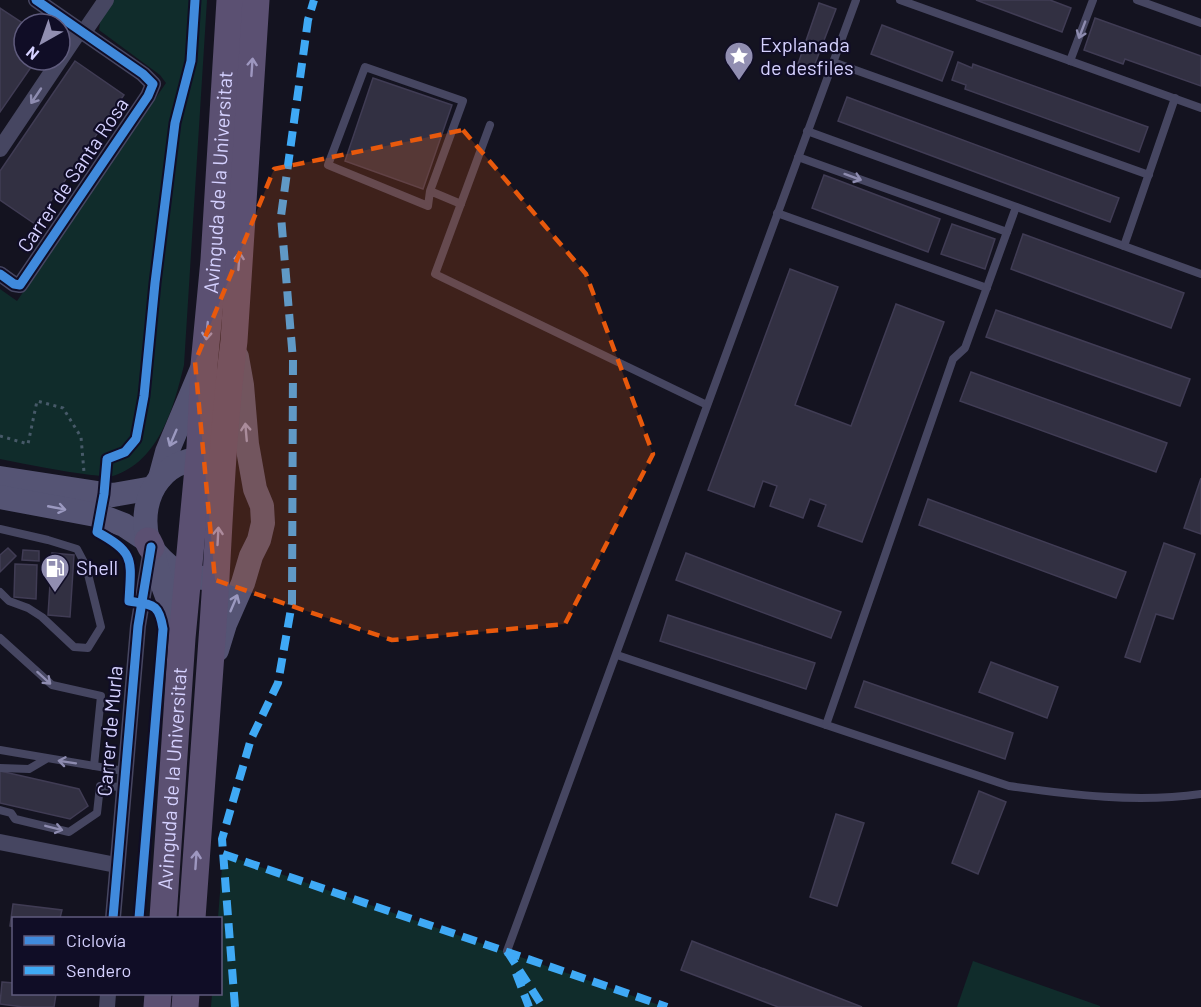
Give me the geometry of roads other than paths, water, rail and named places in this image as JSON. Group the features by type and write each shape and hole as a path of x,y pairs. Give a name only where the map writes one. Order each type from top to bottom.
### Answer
{"main road":[{"name":"Avinguda de la Universitat","path":"192,917 216,578 204,365 214,260 230,0"},
{"name":"Avinguda de la Universitat","path":"163,917 188,576 210,461 227,393 234,340 256,0"}],"street":[{"path":"36,0 82,31"},
{"path":"0,149 106,0"},
{"name":"Carrer de Santa Rosa","path":"0,274 14,284 20,285 148,96 153,84 143,74 82,31"},
{"name":"Avinguda de la Universitat","path":"209,678 225,624 243,583 251,556 260,540 263,523 262,506 255,489 247,444 242,386 234,340"},
{"name":"Avinguda de la Universitat","path":"182,638 158,572 144,514 147,500 204,365"},
{"path":"0,478 90,494 113,495 156,483 171,469 184,463 210,461"},
{"name":"Avinguda de la Universitat","path":"210,461 235,468 255,489"},
{"path":"0,497 101,516 124,525 150,544 161,560 173,570 188,576 202,579 216,578 235,570 251,556"},
{"name":"Carrer de Murla","path":"113,917 138,626 150,544"},
{"path":"0,842 116,865"}],"lane":[{"path":"507,951 856,0"},
{"path":"900,0 1201,108"},
{"path":"1070,61 1093,0"},
{"path":"1137,0 1201,23"},
{"path":"833,62 1149,175"},
{"path":"365,67 464,101 430,191 428,206 328,165 365,67"},
{"path":"1124,246 1175,98"},
{"path":"490,125 435,274 707,405"},
{"path":"807,131 1201,274"},
{"path":"798,157 1007,232"},
{"path":"430,191 461,204"},
{"path":"825,725 953,359 965,348 1016,207"},
{"path":"777,213 987,288"},
{"path":"0,529 78,549 86,566 101,627 88,648 74,647 42,617 28,608 9,601 0,592"},
{"path":"0,638 52,686 101,696 94,766"},
{"path":"617,655 1009,786 1073,795 1173,798 1201,794"},
{"path":"0,750 94,766 124,779"},
{"path":"0,768 29,769 47,758"},
{"path":"0,810 11,813 15,819 69,832 97,813 100,786 124,779"},
{"path":"157,917 167,860"}],"place":[{"name":"Explanada de desfiles","path":"739,82"},
{"name":"Shell","path":"55,594"}]}
